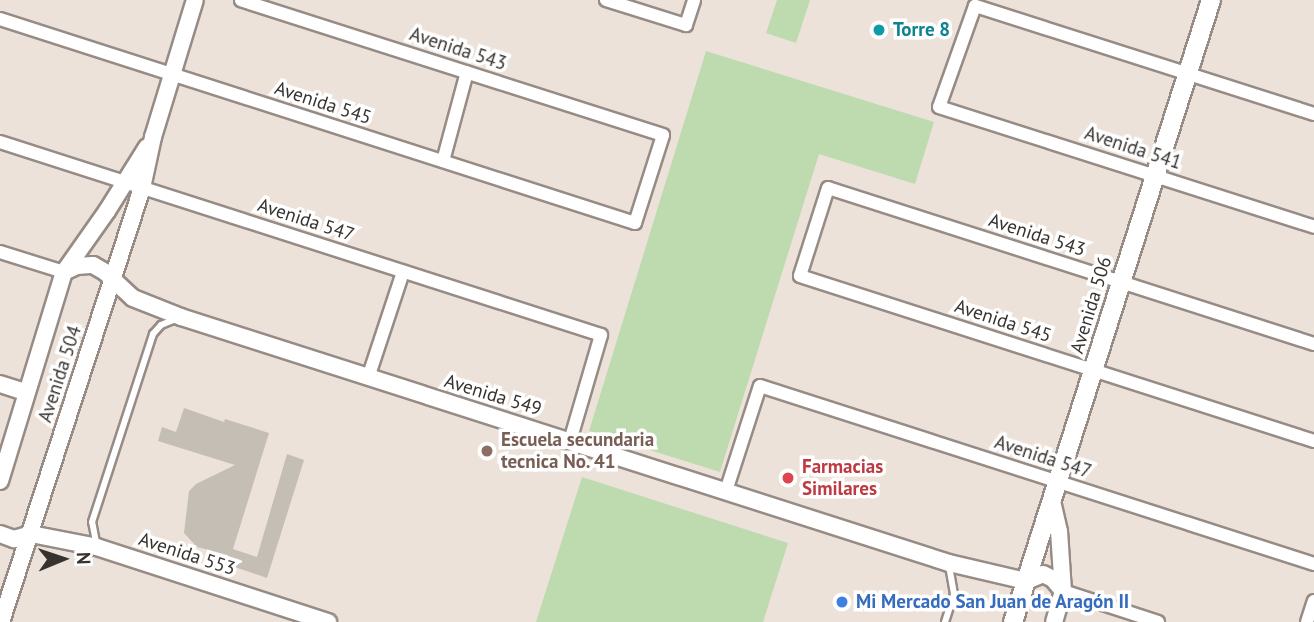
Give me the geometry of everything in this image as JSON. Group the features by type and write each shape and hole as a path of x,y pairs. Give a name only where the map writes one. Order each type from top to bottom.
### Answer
{"main road":[{"name":"Avenida 506","path":"1013,622 1211,0"}],"street":[{"name":"Avenida 504","path":"1,622 142,188 153,137 195,0"},
{"name":"Avenida 543","path":"241,0 663,135 635,223"},
{"path":"606,0 686,26 694,0"},
{"name":"Avenida 541","path":"1188,74 975,6 939,107 1314,227"},
{"name":"Avenida 545","path":"0,19 635,223"},
{"path":"443,161 467,72"},
{"path":"1188,74 1314,114"},
{"name":"Avenida 504","path":"0,481 24,392 64,272 153,137"},
{"name":"Avenida 547","path":"0,142 601,335 570,441"},
{"name":"Avenida 543","path":"800,276 828,188 1314,344"},
{"path":"0,252 64,272"},
{"name":"Avenida 549","path":"64,272 77,266 93,265 133,298 181,317 949,563 1026,581 1043,574 1053,579 1063,591"},
{"path":"369,378 403,272"},
{"name":"Avenida 545","path":"800,276 1314,440"},
{"path":"0,384 24,392"},
{"name":"Avenida 547","path":"726,491 760,386 1314,564"},
{"path":"1052,501 1059,531 1063,591 1054,622"},
{"name":"Avenida 553","path":"0,534 14,539 31,534 97,547 297,617 328,622"},
{"path":"1063,591 1158,622"},
{"path":"1307,622 1314,601"}],"lane":[{"path":"97,547 92,523 153,334 161,324 181,317"},
{"path":"945,622 954,594 949,563"}],"green space":[{"path":"777,0 810,0 796,43 766,33"},
{"path":"706,51 934,122 915,184 819,154 720,472 589,431"},
{"path":"582,477 788,543 763,622 536,622"}],"building":[{"path":"184,408 224,422 225,419 269,433 233,549 257,557 287,454 304,460 267,578 226,564 228,555 197,547 184,533 189,491 196,484 235,465 158,441 162,427 176,432"}],"place":[{"name":"Torre 8","path":"879,30"},
{"name":"Escuela secundaria tecnica No. 41","path":"487,451"},
{"name":"Farmacias Similares","path":"788,478"},
{"name":"Mi Mercado San Juan de Aragón II","path":"842,602"}]}
